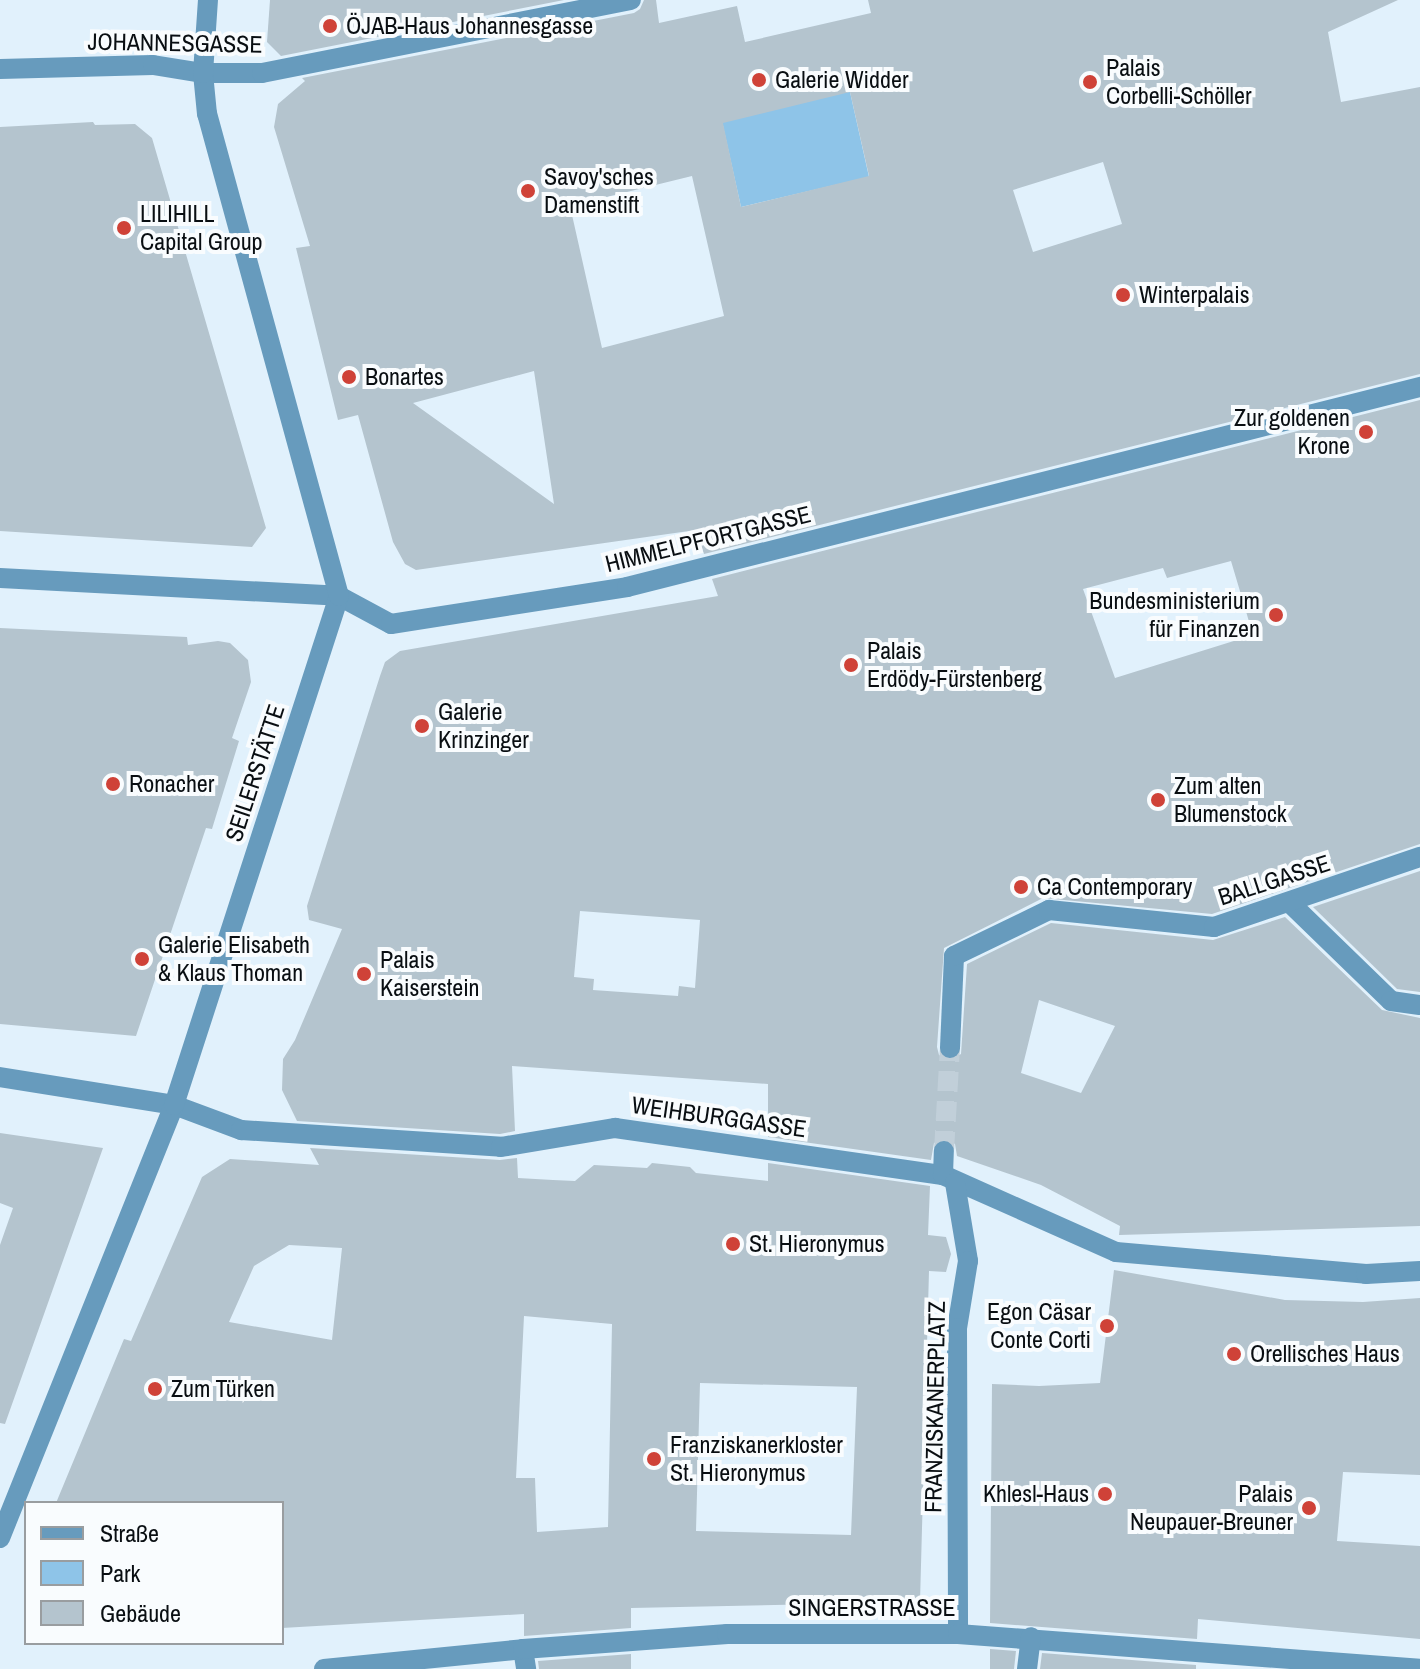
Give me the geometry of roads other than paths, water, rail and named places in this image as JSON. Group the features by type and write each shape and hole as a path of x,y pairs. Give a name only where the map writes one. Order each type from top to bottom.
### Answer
{"street":[{"path":"208,0 203,73 207,114 339,596"},
{"name":"JOHANNESGASSE","path":"0,69 153,65 203,73 262,73 631,0"},
{"name":"HIMMELPFORTGASSE","path":"0,578 339,596 391,624 627,587 1420,387"},
{"name":"SEILERSTÄTTE","path":"0,1538 174,1105 339,596"},
{"name":"BALLGASSE","path":"950,1048 954,956 1049,910 1214,927 1291,904 1420,857"},
{"path":"1291,904 1391,1001 1420,1005"},
{"name":"WEIHBURGGASSE","path":"0,1077 174,1105 241,1130 501,1147 615,1128 949,1179 1116,1252 1366,1274 1420,1271"},
{"path":"944,1151 949,1179"},
{"name":"FRANZISKANERPLATZ","path":"949,1179 968,1261 957,1328 958,1634"},
{"name":"SINGERSTRASSE","path":"324,1669 524,1659 727,1634 958,1634 1031,1637 1420,1669"},
{"path":"1027,1669 1031,1637"}],"tunnel":[{"path":"944,1151 950,1048"}],"place":[{"name":"ÖJAB-Haus Johannesgasse","path":"330,26"},
{"name":"Galerie Widder","path":"759,80"},
{"name":"Palais Corbelli-Schöller","path":"1090,82"},
{"name":"Savoy'sches Damenstift","path":"528,191"},
{"name":"LILIHILL Capital Group","path":"124,228"},
{"name":"Winterpalais","path":"1123,295"},
{"name":"Bonartes","path":"349,377"},
{"name":"Zur goldenen Krone","path":"1366,432"},
{"name":"Bundesministerium für Finanzen","path":"1276,615"},
{"name":"Palais Erdödy-Fürstenberg","path":"851,665"},
{"name":"Galerie Krinzinger","path":"422,726"},
{"name":"Ronacher","path":"113,784"},
{"name":"Zum alten Blumenstock","path":"1158,800"},
{"name":"Ca Contemporary","path":"1021,887"},
{"name":"Galerie Elisabeth & Klaus Thoman","path":"142,959"},
{"name":"Palais Kaiserstein","path":"364,974"},
{"name":"St. Hieronymus","path":"733,1244"},
{"name":"Egon Cäsar Conte Corti","path":"1107,1326"},
{"name":"Orellisches Haus","path":"1234,1354"},
{"name":"Zum Türken","path":"155,1389"},
{"name":"Franziskanerkloster St. Hieronymus","path":"654,1459"},
{"name":"Khlesl-Haus","path":"1105,1494"},
{"name":"Palais Neupauer-Breuner","path":"1309,1508"}]}
